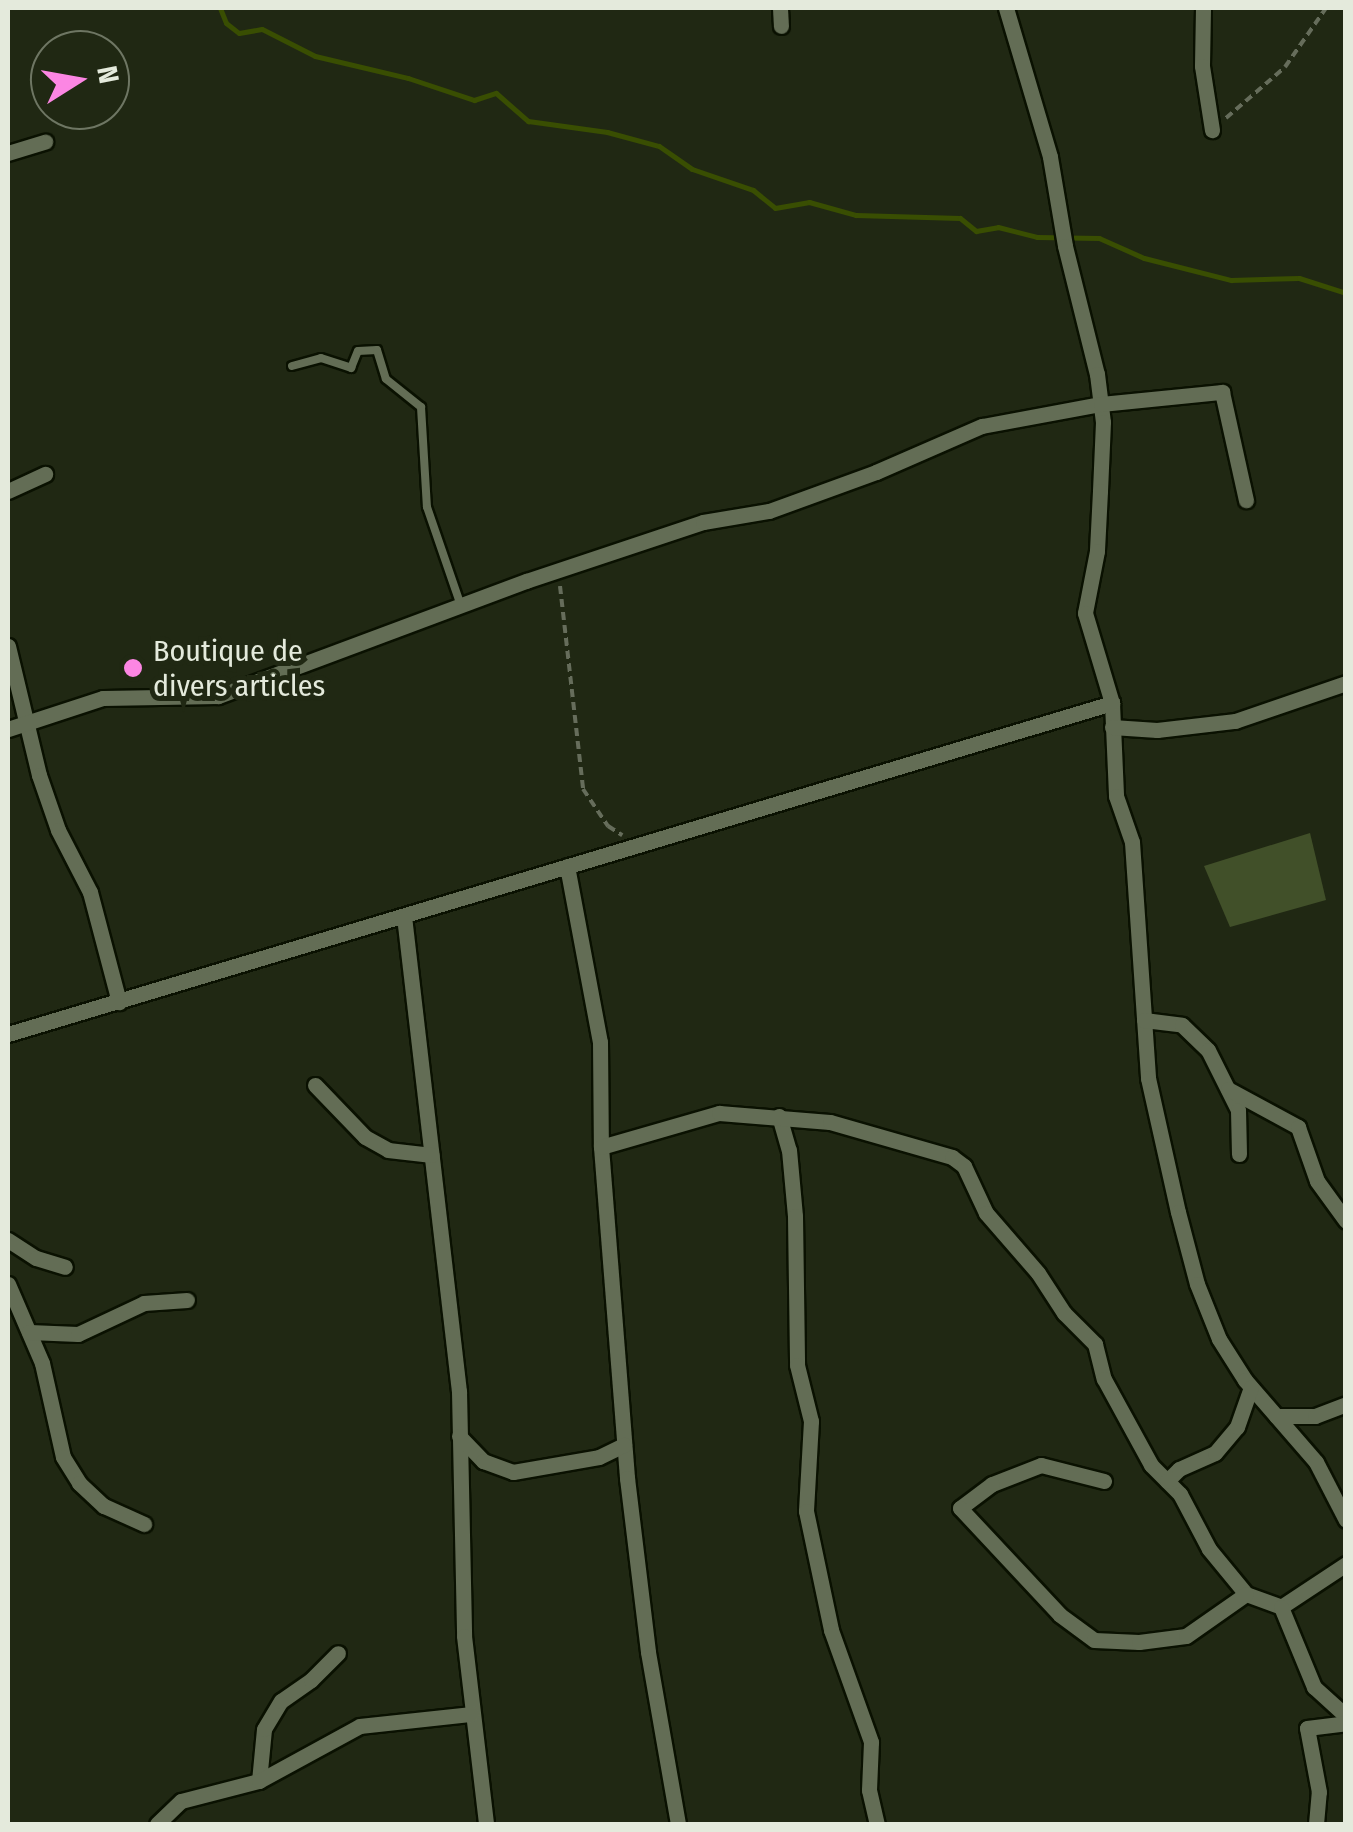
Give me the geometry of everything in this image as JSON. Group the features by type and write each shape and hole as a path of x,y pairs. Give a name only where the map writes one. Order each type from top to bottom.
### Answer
{"street":[{"path":"780,8 781,26"},
{"path":"1006,8 1050,158 1101,404 1097,551 1085,612 1112,702 1116,796 1132,842 1148,1078 1197,1284 1219,1339 1251,1387 1316,1462 1346,1520"},
{"path":"1203,8 1202,66 1212,130"},
{"path":"8,152 45,142"},
{"path":"8,729 30,725 103,698 218,696 460,603 704,522 769,511 876,472 982,426 1101,404 1222,392 1246,500"},
{"path":"8,491 44,474"},
{"path":"8,646 39,775 58,830 90,892 118,1002"},
{"path":"1112,726 1157,730 1236,722 1346,683"},
{"path":"8,1034 1112,702"},
{"path":"568,866 600,1042 601,1147 624,1445 648,1652 678,1824"},
{"path":"404,916 459,1390 464,1636 486,1824"},
{"path":"1144,1020 1182,1025 1208,1050 1238,1110 1239,1154"},
{"path":"315,1084 365,1137 388,1150 432,1155"},
{"path":"1228,1089 1298,1127 1317,1181 1346,1221"},
{"path":"601,1147 719,1113 779,1116 900,1138 952,1157 964,1166 986,1213 1038,1273 1064,1312 1096,1344 1104,1379 1151,1465 1180,1494 1209,1548 1246,1594 1281,1607 1314,1687 1346,1719"},
{"path":"779,1116 789,1150 795,1216 797,1364 811,1421 806,1511 831,1630 871,1742 869,1790 877,1824"},
{"path":"8,1240 36,1258 65,1267"},
{"path":"8,1284 42,1363 63,1457 79,1483 104,1506 144,1524"},
{"path":"29,1332 78,1334 144,1303 187,1300"},
{"path":"1166,1481 1178,1468 1214,1452 1237,1427 1251,1387"},
{"path":"1276,1416 1315,1416 1346,1404"},
{"path":"459,1436 482,1461 513,1472 598,1457 624,1445"},
{"path":"1104,1481 1041,1466 992,1484 960,1508 1060,1615 1094,1640 1138,1642 1186,1636 1246,1594"},
{"path":"1281,1607 1346,1564"},
{"path":"259,1781 264,1729 281,1701 311,1680 338,1652"},
{"path":"157,1824 182,1802 259,1781 360,1726 471,1714"},
{"path":"1316,1824 1319,1792 1307,1728 1346,1719"}],"lane":[{"path":"292,366 321,358 351,368 358,352 377,350 386,379 421,407 427,507 460,603"}],"path":[{"path":"1212,130 1285,67 1326,8"},
{"path":"558,572 583,789 608,826 638,844"}],"green space":[{"path":"1310,833 1326,900 1230,927 1204,866"}],"waterway":[{"path":"220,8 226,23 239,33 262,29 315,56 408,78 474,100 496,93 528,121 607,132 659,146 692,169 753,190 775,208 809,202 856,215 960,218 976,231 998,227 1037,237 1099,238 1144,258 1231,280 1299,278 1346,293"}],"place":[{"name":"Boutique de divers articles","path":"133,668"}]}
